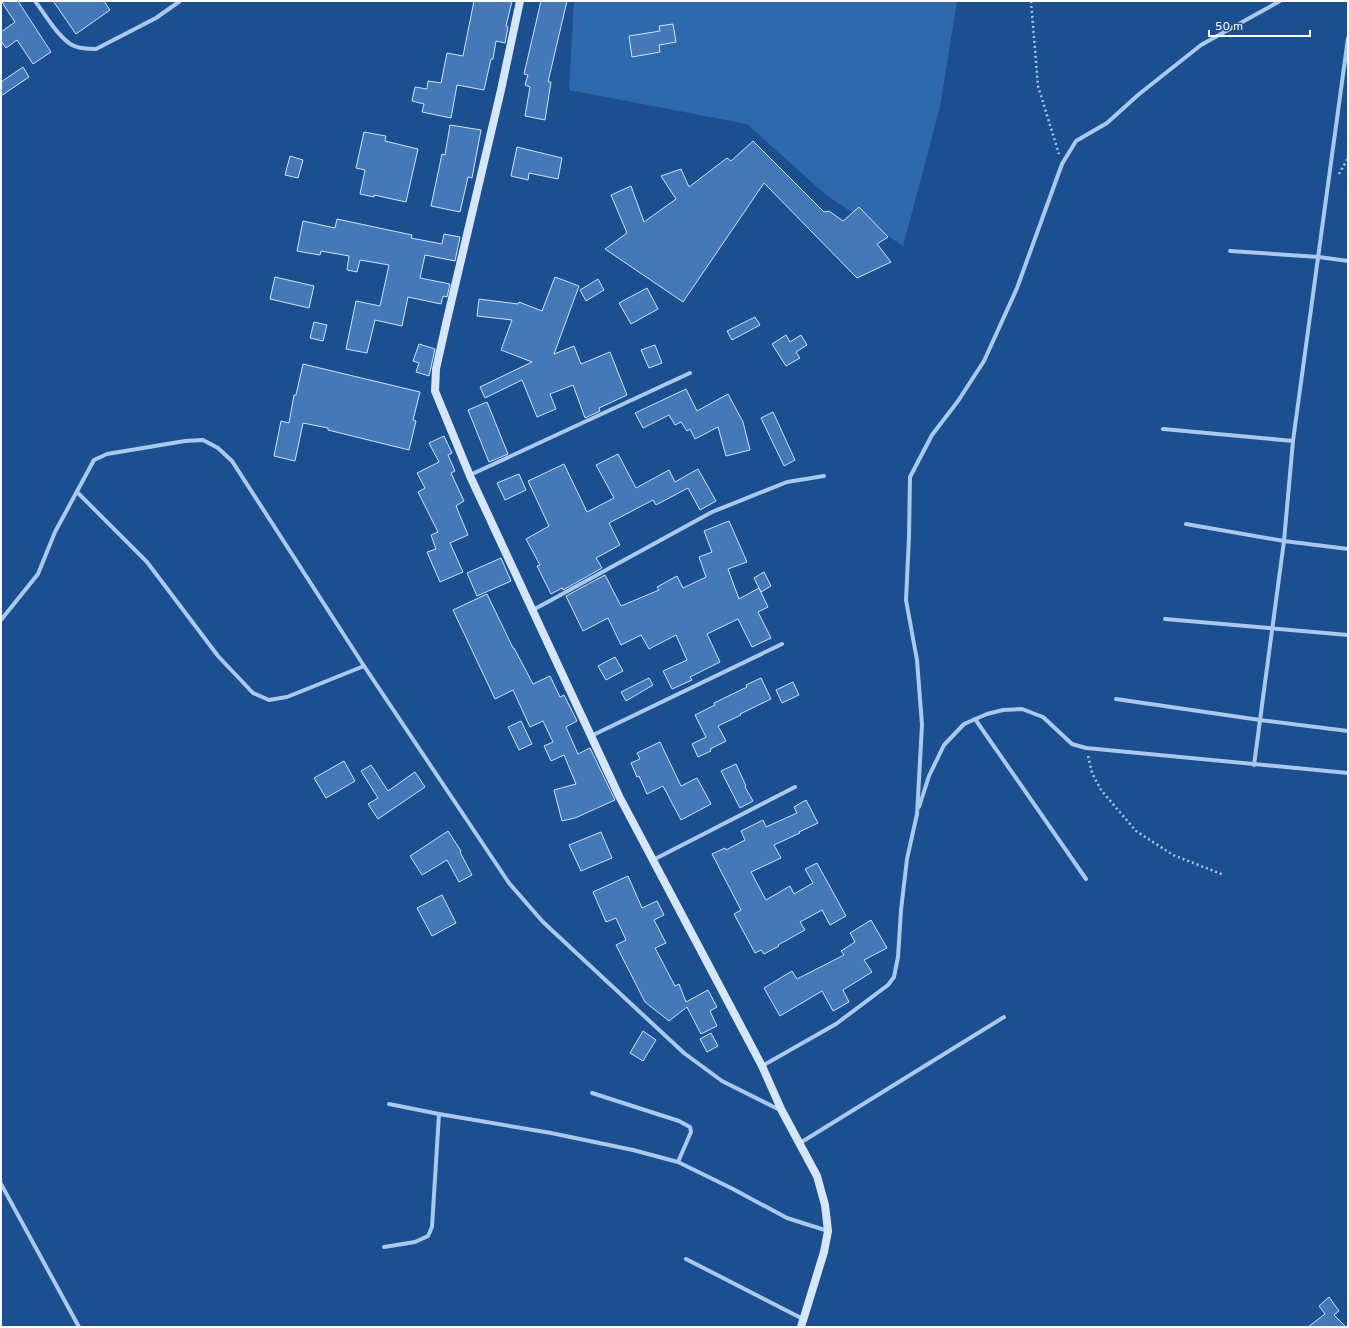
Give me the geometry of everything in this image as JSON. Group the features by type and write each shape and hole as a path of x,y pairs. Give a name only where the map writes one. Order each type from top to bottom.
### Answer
{"street":[{"path":"35,1 62,37 72,45 96,50 156,18 180,1"},
{"path":"520,1 436,369 435,391 470,476 619,796 762,1066 782,1111 817,1176 825,1205 828,1231 824,1252 802,1323 686,1259"},
{"path":"917,815 922,725 917,660 906,600 910,477 932,435 958,401 984,361 1017,288 1062,164 1076,142 1107,123 1138,95 1201,45 1280,1"},
{"path":"1254,765 1284,541 1293,441 1348,38"},
{"path":"1230,251 1319,257 1348,261"},
{"path":"470,476 690,373"},
{"path":"1163,429 1293,441"},
{"path":"1,620 38,574 55,532 94,460 107,454 185,441 203,440 218,448 232,461 364,666 509,883 543,922 684,1053 722,1082 782,1111"},
{"path":"532,610 712,512 787,482 824,476"},
{"path":"77,492 147,562 218,656 252,693 269,700 287,697 364,666"},
{"path":"1186,524 1284,541 1348,549"},
{"path":"1165,619 1272,627 1348,635"},
{"path":"591,736 782,644"},
{"path":"1116,699 1348,731"},
{"path":"762,1066 836,1024 888,985 894,977 898,957 901,910 907,859 917,815 929,776 944,745 964,724 987,714 1003,710 1022,709 1043,717 1072,744 1086,748 1348,773"},
{"path":"975,719 1086,879"},
{"path":"653,860 795,787"},
{"path":"800,1143 1004,1018"},
{"path":"592,1093 679,1121 690,1127 691,1132 678,1162"},
{"path":"389,1104 551,1133 633,1150 678,1162 787,1218 828,1231"},
{"path":"384,1247 415,1242 428,1236 432,1227 439,1114"},
{"path":"1,1184 79,1327"}],"path":[{"path":"1031,1 1038,86 1062,164"},
{"path":"1086,748 1092,773 1102,790 1136,831 1173,855 1224,874"}],"shaded area":[{"path":"574,1 957,1 940,107 903,246 826,195 747,124 569,90"}],"building":[{"path":"1,1 18,1 51,52 33,64 17,40 6,48 1,41 1,32 15,22"},
{"path":"53,1 104,1 110,10 76,34"},
{"path":"474,1 512,1 506,26 508,27 505,43 496,41 493,59 491,59 484,90 457,85 451,118 422,112 424,104 412,101 415,87 427,89 428,81 441,83 447,53 463,56"},
{"path":"541,1 567,1 548,82 551,82 545,120 525,116 530,87 525,85 528,75 524,74"},
{"path":"673,24 676,42 659,45 660,52 632,57 629,36 660,31 659,26"},
{"path":"23,67 29,77 1,96 1,82"},
{"path":"450,125 481,130 472,178 468,177 460,212 431,206 442,154 445,155"},
{"path":"364,132 386,136 385,141 418,149 406,202 374,195 374,197 360,194 365,170 356,168"},
{"path":"753,141 824,212 829,211 843,221 859,207 888,237 877,244 891,262 857,278 764,183 683,302 605,249 627,233 611,195 631,186 644,222 676,199 661,176 681,169 689,187 727,158 731,161"},
{"path":"517,147 562,158 558,179 529,173 528,180 511,176"},
{"path":"290,156 303,160 298,178 285,175"},
{"path":"337,219 412,235 411,238 442,244 444,234 460,237 455,261 425,255 420,278 450,284 447,297 443,296 441,304 408,297 402,326 375,320 367,353 346,349 356,301 380,306 389,265 360,260 357,272 347,270 349,256 321,251 320,255 297,251 303,221 335,228"},
{"path":"275,277 314,286 309,308 270,299"},
{"path":"555,277 579,286 554,354 574,346 581,364 610,352 627,395 599,408 600,411 585,418 573,385 550,394 556,409 537,417 522,380 485,398 480,387 532,362 501,350 512,320 477,316 479,299 518,304 519,302 542,311"},
{"path":"598,279 604,290 586,301 580,290"},
{"path":"647,288 658,309 631,324 619,303"},
{"path":"755,317 760,325 732,340 727,331"},
{"path":"314,322 327,325 323,341 310,338"},
{"path":"786,335 790,342 801,335 807,345 796,352 800,358 786,366 772,344"},
{"path":"419,344 435,349 429,376 416,372 419,363 413,361"},
{"path":"655,345 662,363 649,368 641,350"},
{"path":"303,364 420,392 413,420 416,421 409,450 328,430 328,428 303,423 295,461 274,456 281,421 289,423 294,395 296,395"},
{"path":"686,389 697,411 728,394 743,422 750,450 726,456 718,427 695,439 690,429 687,431 681,422 675,425 669,415 643,428 635,413"},
{"path":"487,402 508,454 489,462 468,410"},
{"path":"773,412 795,460 784,466 761,418"},
{"path":"444,436 452,453 448,455 455,471 451,473 464,501 456,506 468,535 450,543 463,572 440,582 427,552 436,549 431,535 438,532 418,492 425,488 417,473 439,462 429,443"},
{"path":"618,454 636,488 669,470 675,482 698,469 716,501 700,510 688,488 656,505 653,500 609,523 620,545 596,558 602,568 563,590 562,588 551,594 537,566 540,565 526,539 549,526 528,481 564,464 587,512 614,498 596,465"},
{"path":"519,474 526,490 505,500 497,483"},
{"path":"729,521 747,562 728,569 739,599 759,588 768,607 758,612 771,638 752,647 738,619 707,634 720,662 690,677 692,680 672,689 663,671 687,660 676,635 649,649 641,635 621,645 608,618 583,631 566,596 605,575 621,606 659,590 657,587 677,576 683,588 706,577 699,557 712,552 704,531"},
{"path":"501,558 511,581 477,596 467,573"},
{"path":"764,572 771,586 761,592 754,578"},
{"path":"487,594 513,648 533,684 550,676 560,697 564,695 577,721 566,727 578,754 590,748 615,800 575,818 562,821 554,790 576,784 564,755 551,761 544,746 553,742 543,721 530,727 513,690 495,699 453,610"},
{"path":"615,657 623,671 606,680 598,666"},
{"path":"649,678 653,685 626,701 621,692"},
{"path":"761,678 771,699 718,726 726,741 710,749 711,751 698,757 692,744 706,737 695,715 715,705 714,703 747,687 746,685"},
{"path":"793,682 799,695 782,703 776,690"},
{"path":"521,721 532,744 519,750 508,727"},
{"path":"660,742 681,786 697,778 711,804 681,820 663,786 647,794 631,763 640,759 637,753"},
{"path":"344,761 355,781 326,798 314,778"},
{"path":"736,764 746,786 745,787 753,801 740,808 721,771"},
{"path":"371,765 388,791 415,772 425,787 378,819 368,804 378,798 361,771"},
{"path":"806,800 818,823 774,845 781,858 751,872 766,900 790,886 794,894 813,883 805,869 817,863 846,916 830,925 822,910 800,922 805,930 764,954 761,950 755,953 734,914 741,910 712,854 725,848 726,850 745,840 741,831 763,820 766,827 797,813 794,807"},
{"path":"448,831 461,851 460,852 472,875 459,882 447,860 422,875 410,856"},
{"path":"601,832 612,858 581,871 569,845"},
{"path":"628,876 642,908 657,901 664,915 654,920 666,943 655,948 675,986 679,984 686,1002 708,990 717,1007 710,1011 717,1026 701,1034 687,1007 669,1021 645,1002 616,945 626,940 616,918 606,922 593,892"},
{"path":"442,895 456,923 432,936 417,908"},
{"path":"871,920 887,948 864,960 872,972 843,990 849,1002 833,1011 822,991 780,1016 764,988 792,971 797,979 844,955 841,951 855,942 850,933"},
{"path":"643,1031 656,1040 643,1061 630,1053"},
{"path":"711,1033 718,1046 707,1052 700,1039"},
{"path":"1329,1297 1339,1311 1334,1315 1346,1327 1308,1327 1325,1314 1319,1306"}]}
